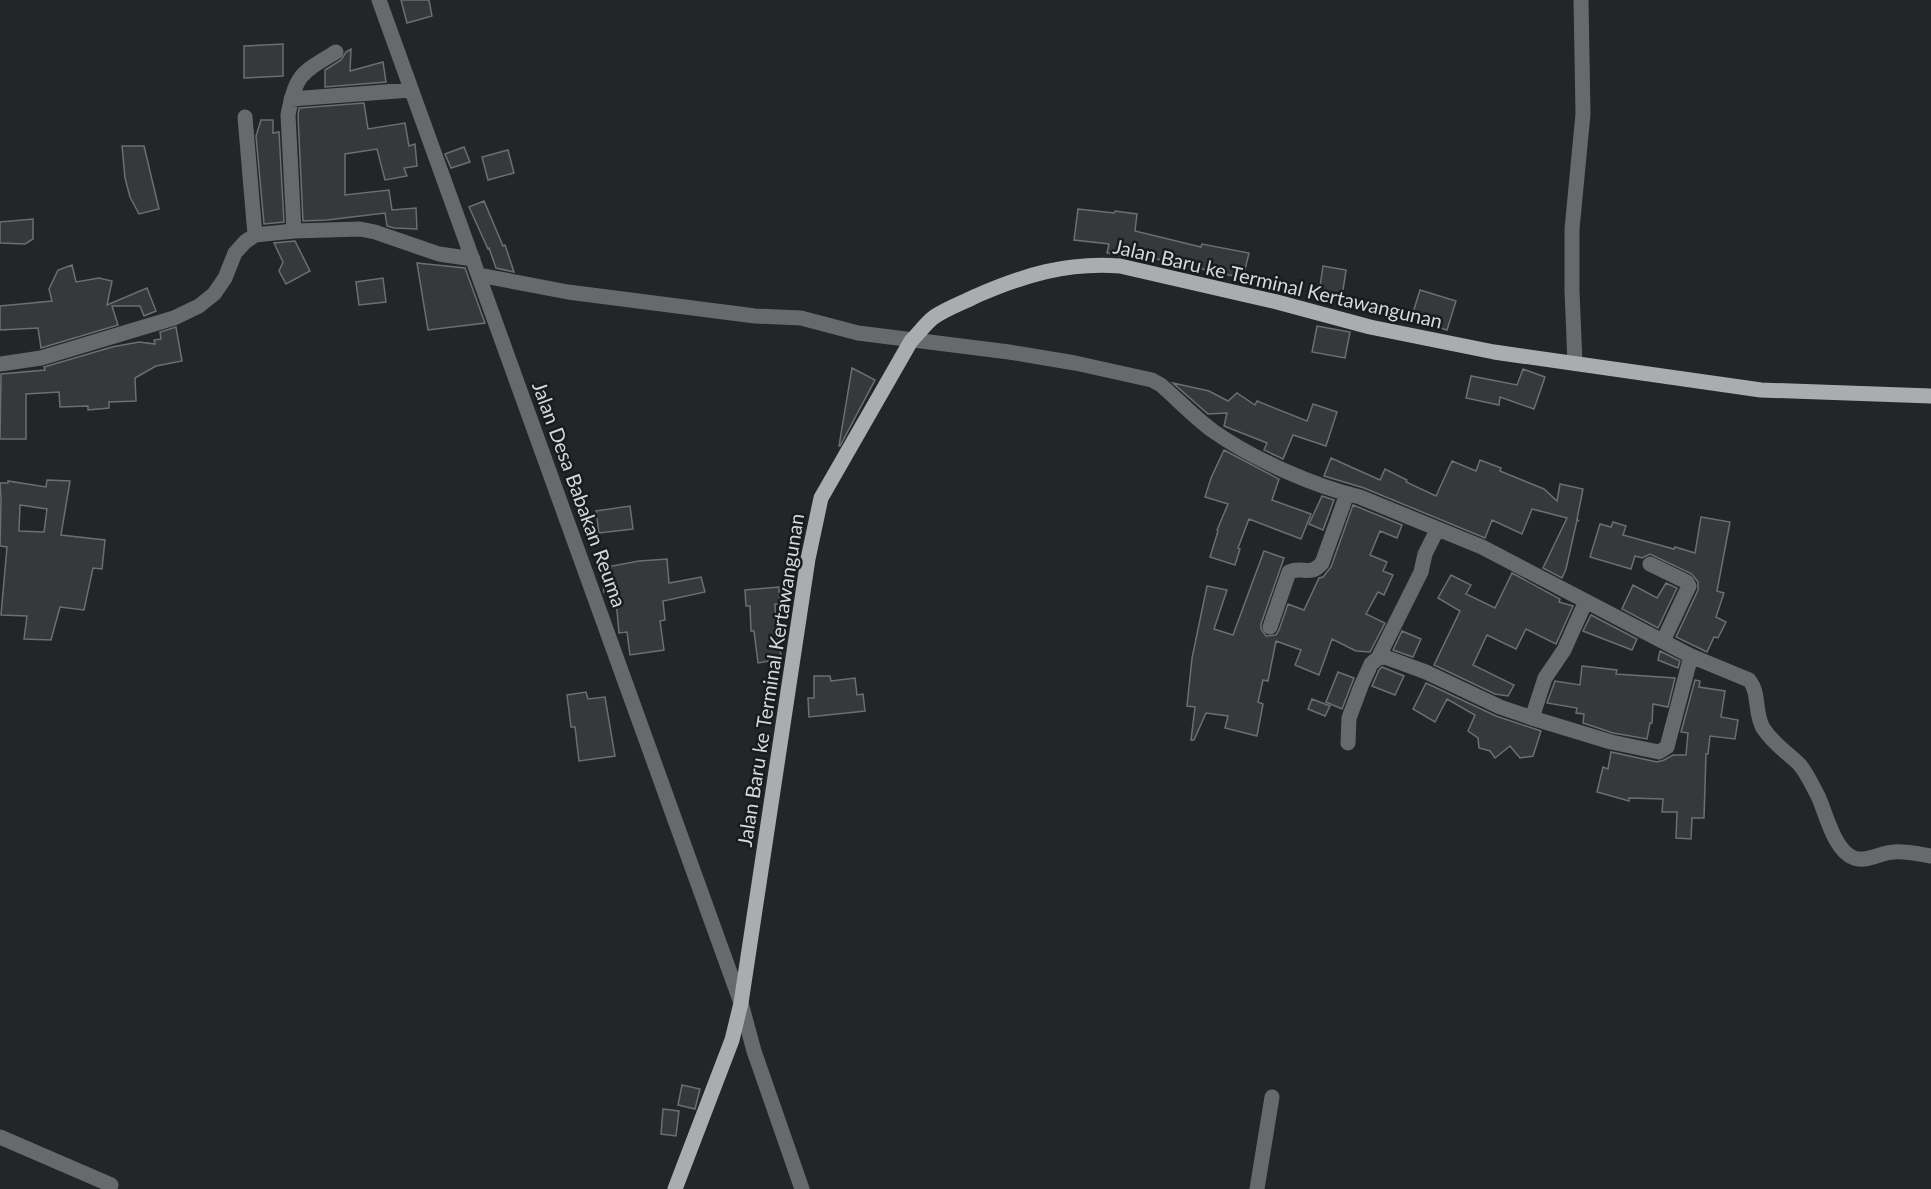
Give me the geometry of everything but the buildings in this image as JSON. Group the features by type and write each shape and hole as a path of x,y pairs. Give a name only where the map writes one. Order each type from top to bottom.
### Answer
{"main road":[{"name":"Jalan Baru ke Terminal Kertawangunan","path":"675,1189 732,1040 741,1003 804,582 821,498 911,341 932,319 950,308 999,286 1046,271 1094,264 1145,271 1370,327 1494,351 1761,390 1925,395"}],"street":[{"name":"Jalan Desa Babakan Reuma","path":"379,0 741,1003 754,1051 802,1189"},
{"path":"1575,363 1572,229 1583,114 1581,0"},
{"path":"294,231 288,115 291,99 298,78 310,67 336,52"},
{"path":"291,99 411,90"},
{"path":"245,117 255,235"},
{"path":"0,364 41,358 174,318 199,306 214,294 225,279 235,253 255,235 360,229 439,254 473,259"},
{"path":"479,275 568,292 755,316 813,320 858,333 1009,352 1152,380 1161,385 1211,429 1241,449 1281,469 1360,497 1482,547 1691,656 1749,680 1754,686 1756,707 1764,728 1783,752 1799,764 1810,781 1835,839 1844,852 1851,858 1858,859 1893,852 1931,855"},
{"path":"1270,627 1289,572 1293,570 1308,572 1317,569 1322,562 1347,494"},
{"path":"1348,743 1349,718 1371,664 1378,658 1421,572 1425,554 1437,530"},
{"path":"1650,564 1681,578 1688,582 1689,586 1663,641"},
{"path":"1532,718 1545,678 1564,650 1586,601"},
{"path":"1378,658 1396,660 1500,707 1532,718 1611,742 1659,752 1667,747 1691,656"},
{"path":"1257,1189 1272,1097"},
{"path":"0,1137 111,1185 109,1189"}]}
